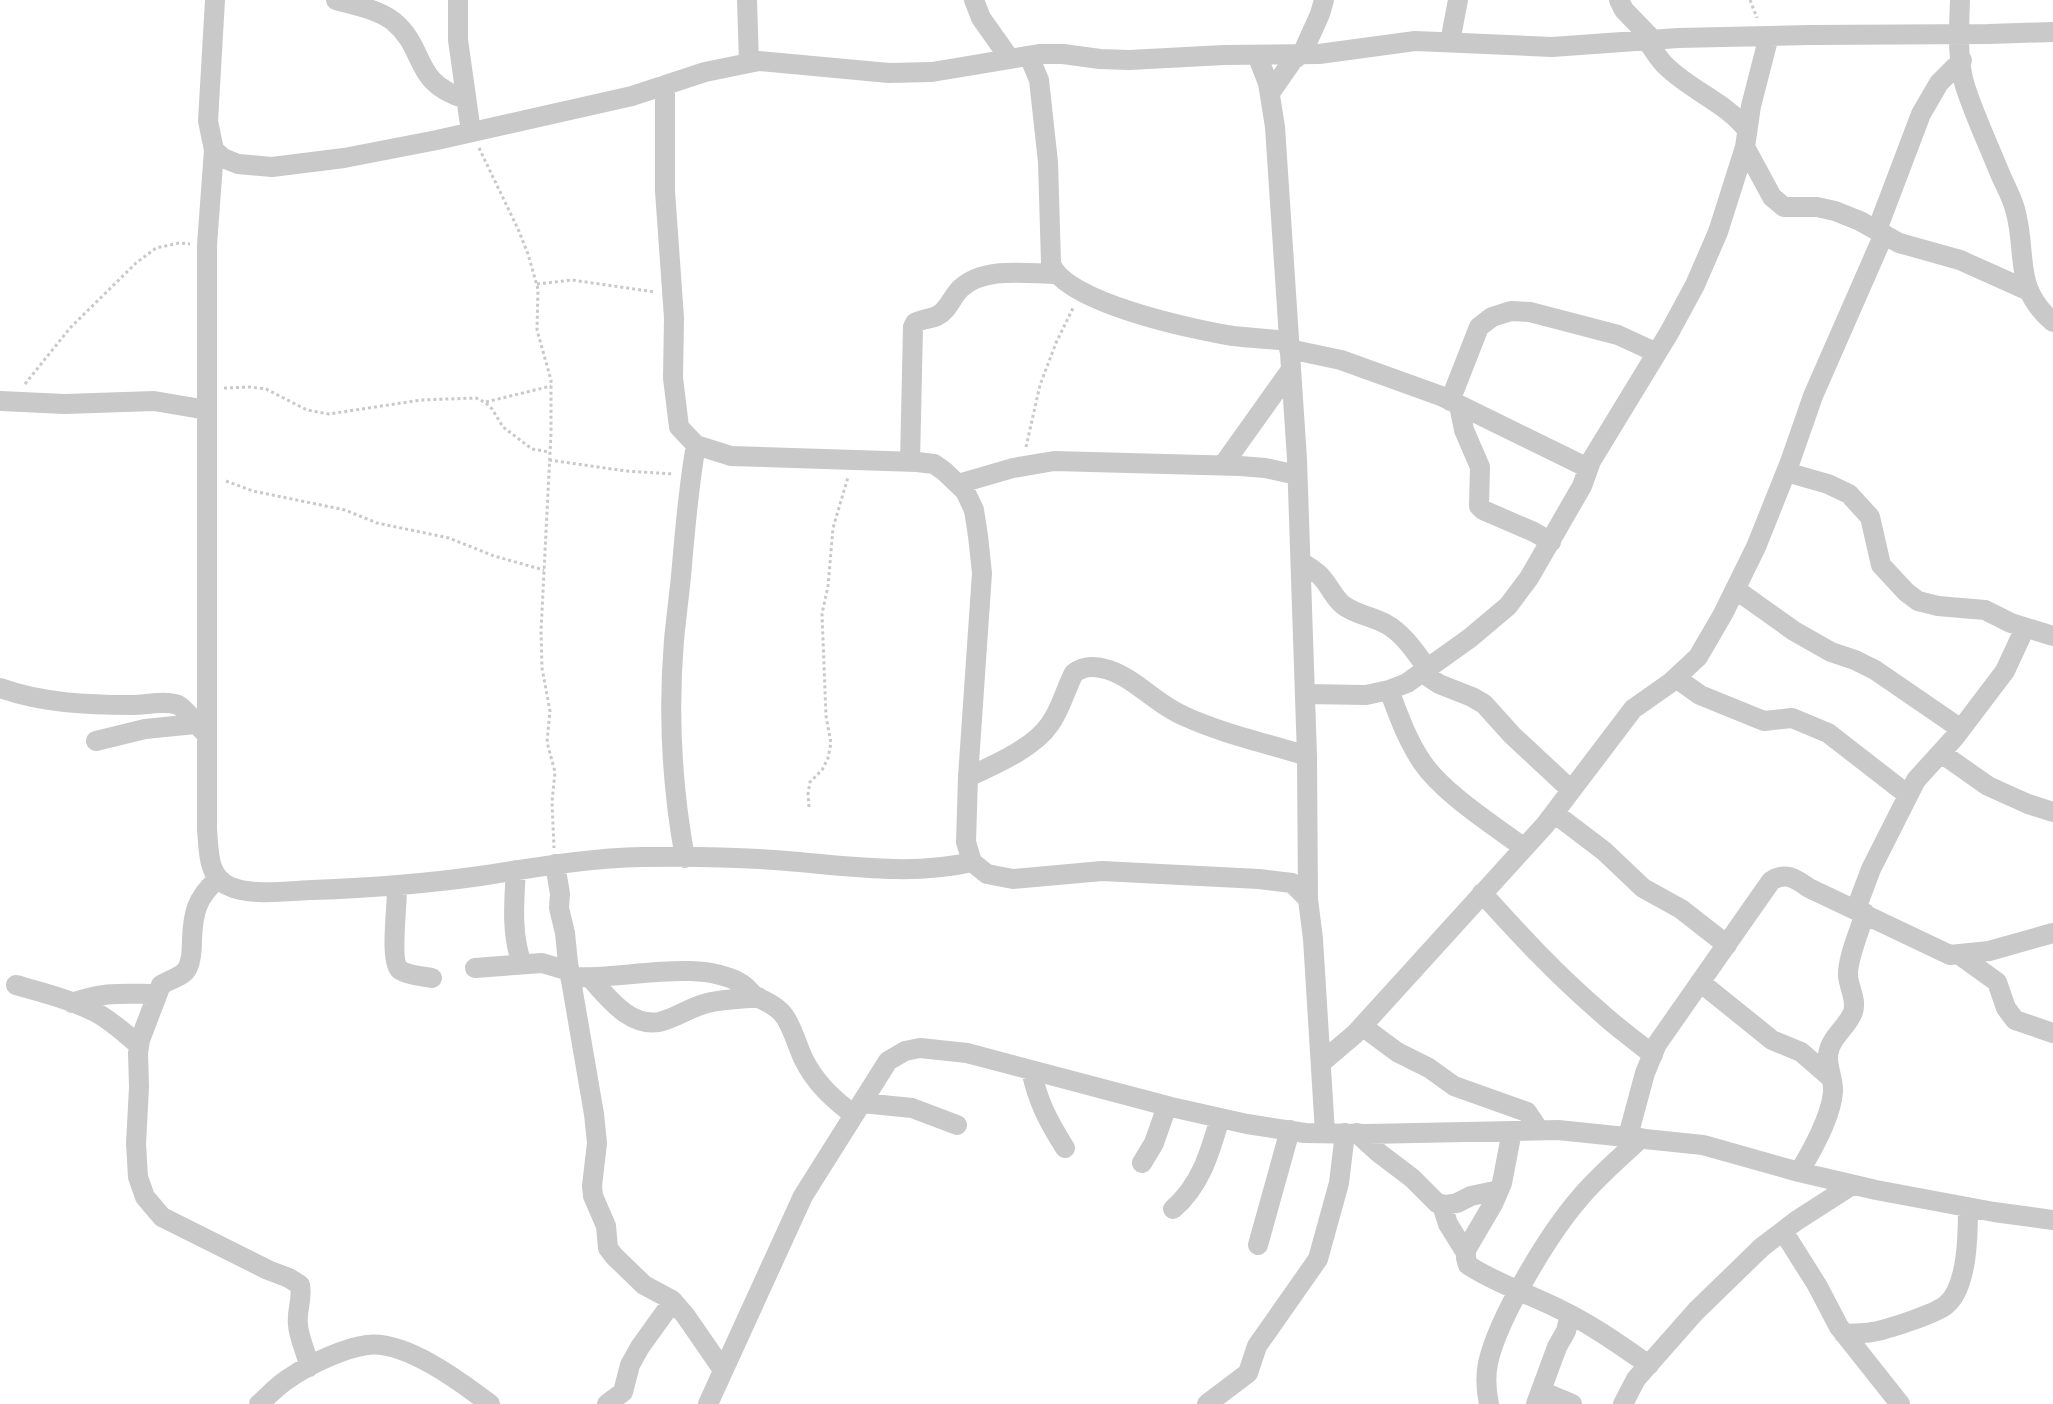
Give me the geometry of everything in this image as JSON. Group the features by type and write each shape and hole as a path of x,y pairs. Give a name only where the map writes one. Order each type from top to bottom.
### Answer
{"street":[{"path":"221,0 208,122 214,150 207,245 207,471 201,729 210,862 217,880 232,888 277,892 397,885 557,864 641,857 767,859 878,868 947,868 972,862"},
{"path":"336,0 367,9 391,20 404,33 429,79 439,88 466,99"},
{"path":"458,0 458,40 471,132"},
{"path":"747,0 749,63"},
{"path":"974,0 981,18 1039,80 1048,162 1051,263 1061,280 1101,301 1182,326 1288,345 1341,360 1454,403 1588,468"},
{"path":"1270,93 1293,60 1302,54 1320,15 1324,0"},
{"path":"1450,42 1458,0"},
{"path":"1619,0 1665,66 1737,117 1772,197 1784,207 1817,207 1835,211 1860,220 1899,243 1959,260 2027,290"},
{"path":"1960,0 1959,34 1965,84 2015,207 2021,234 2027,290 2036,306 2053,322"},
{"path":"214,150 223,158 238,164 272,167 344,158 632,96 705,72 759,61 889,73 932,72 1020,58 1063,54 1129,60 1319,54 1415,41 1552,47 1649,40 1769,36 2053,32"},
{"path":"1305,694 1366,695 1407,683 1470,638 1508,606 1529,578 1582,486 1588,468 1695,285 1718,232 1746,139 1751,106 1769,36"},
{"path":"1208,1404 1248,1373 1257,1346 1318,1259 1339,1183 1343,1133 1322,1062 1308,899 1307,756 1298,476 1275,127 1268,83 1257,55"},
{"path":"1322,1062 1362,1026 1524,848 1554,813 1633,709 1676,678 1698,657 1756,548 1813,396 1881,232 1921,114 1939,83 1962,60"},
{"path":"665,85 664,191 674,318 673,378 679,427 696,445 731,456 934,464 965,491 974,510 982,573 968,777 966,842 972,862 987,874 1013,879 1102,871 1259,879 1292,883 1308,899"},
{"path":"1728,199 1746,188 1767,187"},
{"path":"910,462 913,327 915,323 938,316 945,310 952,298 970,282 993,274 1007,272 1056,274"},
{"path":"1551,542 1479,506 1480,467 1454,403 1479,327 1492,316 1511,311 1530,312 1618,335 1657,353"},
{"path":"1223,465 1290,371"},
{"path":"5,401 65,404 154,401 207,404"},
{"path":"685,858 674,768 672,706 674,639 696,445"},
{"path":"958,484 1054,461 1223,465 1265,468 1298,476"},
{"path":"1786,472 1828,484 1849,494 1870,517 1881,565 1906,592 1918,601 1938,606 1985,610 2025,628 2053,636"},
{"path":"1301,562 1314,570 1324,580 1337,600 1345,606 1357,614 1386,624 1397,633 1412,647 1424,670 1453,691 1472,697 1484,704 1512,735 1571,790"},
{"path":"1735,589 1794,631 1831,652 1875,670 1961,729"},
{"path":"1799,1172 1815,1147 1831,1102 1833,1090 1828,1056 1830,1046 1852,1013 1854,1005 1848,974 1870,869 1916,780 1961,729 2005,671 2025,628"},
{"path":"968,777 1041,736 1051,723 1074,673 1090,666 1112,671 1181,716 1218,730 1307,756"},
{"path":"1676,678 1700,695 1764,720 1792,718 1828,733 1908,795"},
{"path":"0,687 24,697 62,701 132,705 169,704 185,710 201,729"},
{"path":"1389,690 1400,719 1422,762 1441,784 1524,848"},
{"path":"96,741 145,729 201,729"},
{"path":"1941,753 1988,786 2028,804 2053,812"},
{"path":"1554,813 1604,852 1644,888 1681,909 1727,945"},
{"path":"557,864 559,908 594,1114 597,1143 593,1196 606,1226 608,1248 644,1285 673,1301 686,1315 723,1370"},
{"path":"516,870 514,923 516,947 522,964"},
{"path":"1489,1404 1485,1385 1488,1362 1502,1326 1519,1293 1556,1229 1579,1198 1634,1137 1646,1073 1658,1044 1771,881 1778,876 1796,879 1809,888 1950,955 1989,951 2053,933"},
{"path":"217,880 199,899 194,917 192,950 188,968 180,976 161,985 139,1044 136,1144 138,1177 145,1197 162,1217 268,1270 289,1278 300,1286 297,1325 309,1367"},
{"path":"397,885 398,905 393,946 397,967 411,975 432,978"},
{"path":"1482,893 1527,944 1569,984 1653,1055"},
{"path":"1958,954 1997,982 2006,1008 2015,1020 2053,1033"},
{"path":"475,968 542,963 591,979 698,971 723,976 741,984 758,998 779,1009 814,1078 830,1096 858,1109 912,1108 957,1125"},
{"path":"591,979 622,1011 641,1020 658,1022 712,1002 758,998"},
{"path":"1700,982 1772,1040 1800,1052 1831,1078"},
{"path":"15,985 39,991 93,1011 139,1044"},
{"path":"72,1004 99,995 115,993 157,994"},
{"path":"1362,1026 1397,1052 1429,1068 1454,1086 1527,1112 1539,1130"},
{"path":"708,1404 803,1196 888,1061 905,1051 920,1048 967,1053 1167,1106 1290,1130 1343,1133 1558,1130 1703,1145 1852,1185 2053,1220"},
{"path":"1031,1070 1036,1095 1044,1114 1065,1148"},
{"path":"1142,1163 1154,1143 1167,1106"},
{"path":"1173,1209 1192,1188 1203,1170 1220,1118"},
{"path":"1258,1245 1290,1130"},
{"path":"1466,1253 1499,1190 1508,1158 1512,1131"},
{"path":"1343,1133 1379,1153 1413,1178 1437,1203 1457,1203 1471,1196 1499,1190"},
{"path":"1623,1404 1636,1379 1696,1311 1762,1247 1852,1185"},
{"path":"1443,1204 1448,1224 1466,1253 1468,1265 1519,1293 1570,1314 1592,1326 1649,1365"},
{"path":"1844,1334 1872,1332 1897,1325 1946,1305 1957,1288 1964,1266 1968,1207"},
{"path":"1783,1231 1844,1334 1899,1404"},
{"path":"607,1404 623,1392 626,1375 640,1347 673,1301"},
{"path":"1570,1314 1566,1331 1557,1347 1538,1398 1572,1404"},
{"path":"259,1404 291,1377 309,1367 336,1354 368,1345 386,1346 407,1353 449,1374 490,1404"}],"path":[{"path":"471,132 518,230 537,284 537,330 551,386 542,668 550,711 548,742 555,772 552,810 554,855 557,864"},
{"path":"5,401 70,328 136,263 156,248 179,243 207,245"},
{"path":"537,284 572,280 672,294"},
{"path":"1022,467 1040,385 1079,290"},
{"path":"486,403 551,386"},
{"path":"207,404 227,387 266,389 307,410 329,414 421,400 476,398 492,409 503,427 532,449 549,452"},
{"path":"549,460 626,471 691,474"},
{"path":"809,807 810,782 825,764 831,742 826,716 822,614 828,586 833,528 848,477 850,460"},
{"path":"207,471 253,491 345,510 377,523 449,538 494,556 544,570"}]}
